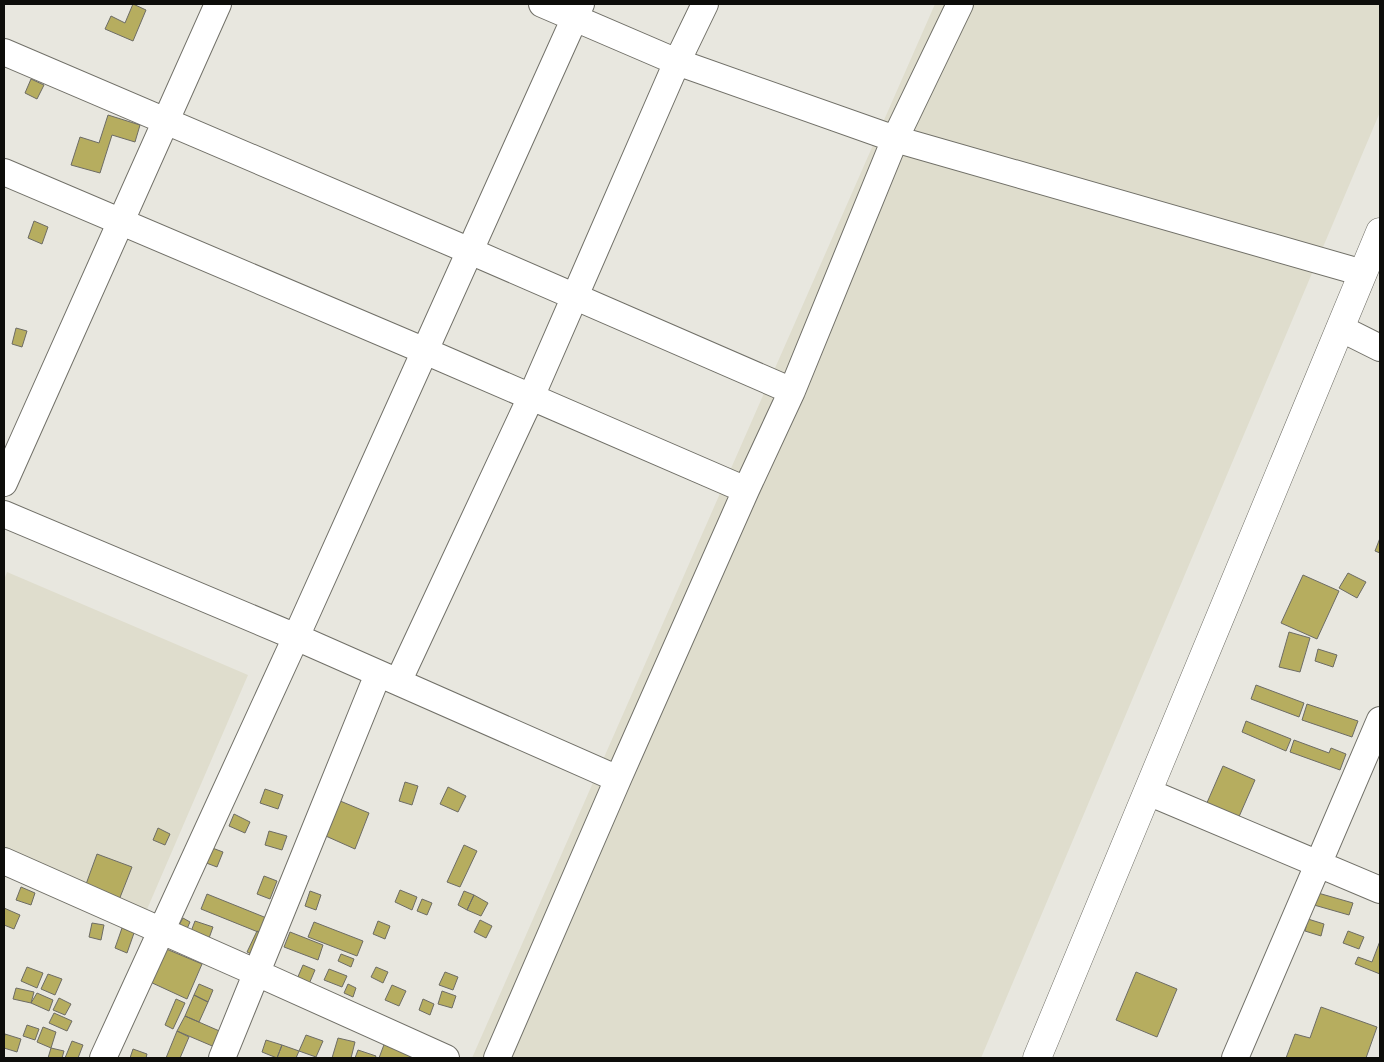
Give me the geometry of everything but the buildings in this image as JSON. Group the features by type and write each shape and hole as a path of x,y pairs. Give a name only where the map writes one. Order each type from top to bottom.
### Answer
{"street":[{"path":"4,483 218,4"},
{"path":"542,4 578,11 678,62 895,139 1363,273"},
{"path":"222,1058 257,973 388,678 531,397 705,4"},
{"path":"497,1058 618,778 792,391 895,139 960,4"},
{"path":"102,1058 296,638 578,11"},
{"path":"4,52 792,391"},
{"path":"4,174 425,351 746,490"},
{"path":"1037,1058 1380,232"},
{"path":"1340,328 1380,348"},
{"path":"4,514 618,778"},
{"path":"1235,1058 1380,720"},
{"path":"1148,792 1380,890"},
{"path":"4,861 446,1058"}],"shaded area":[{"path":"935,4 1380,4 1380,112 981,1058 472,1058"},
{"path":"7,572 248,675 145,914 4,852 4,580"}]}
